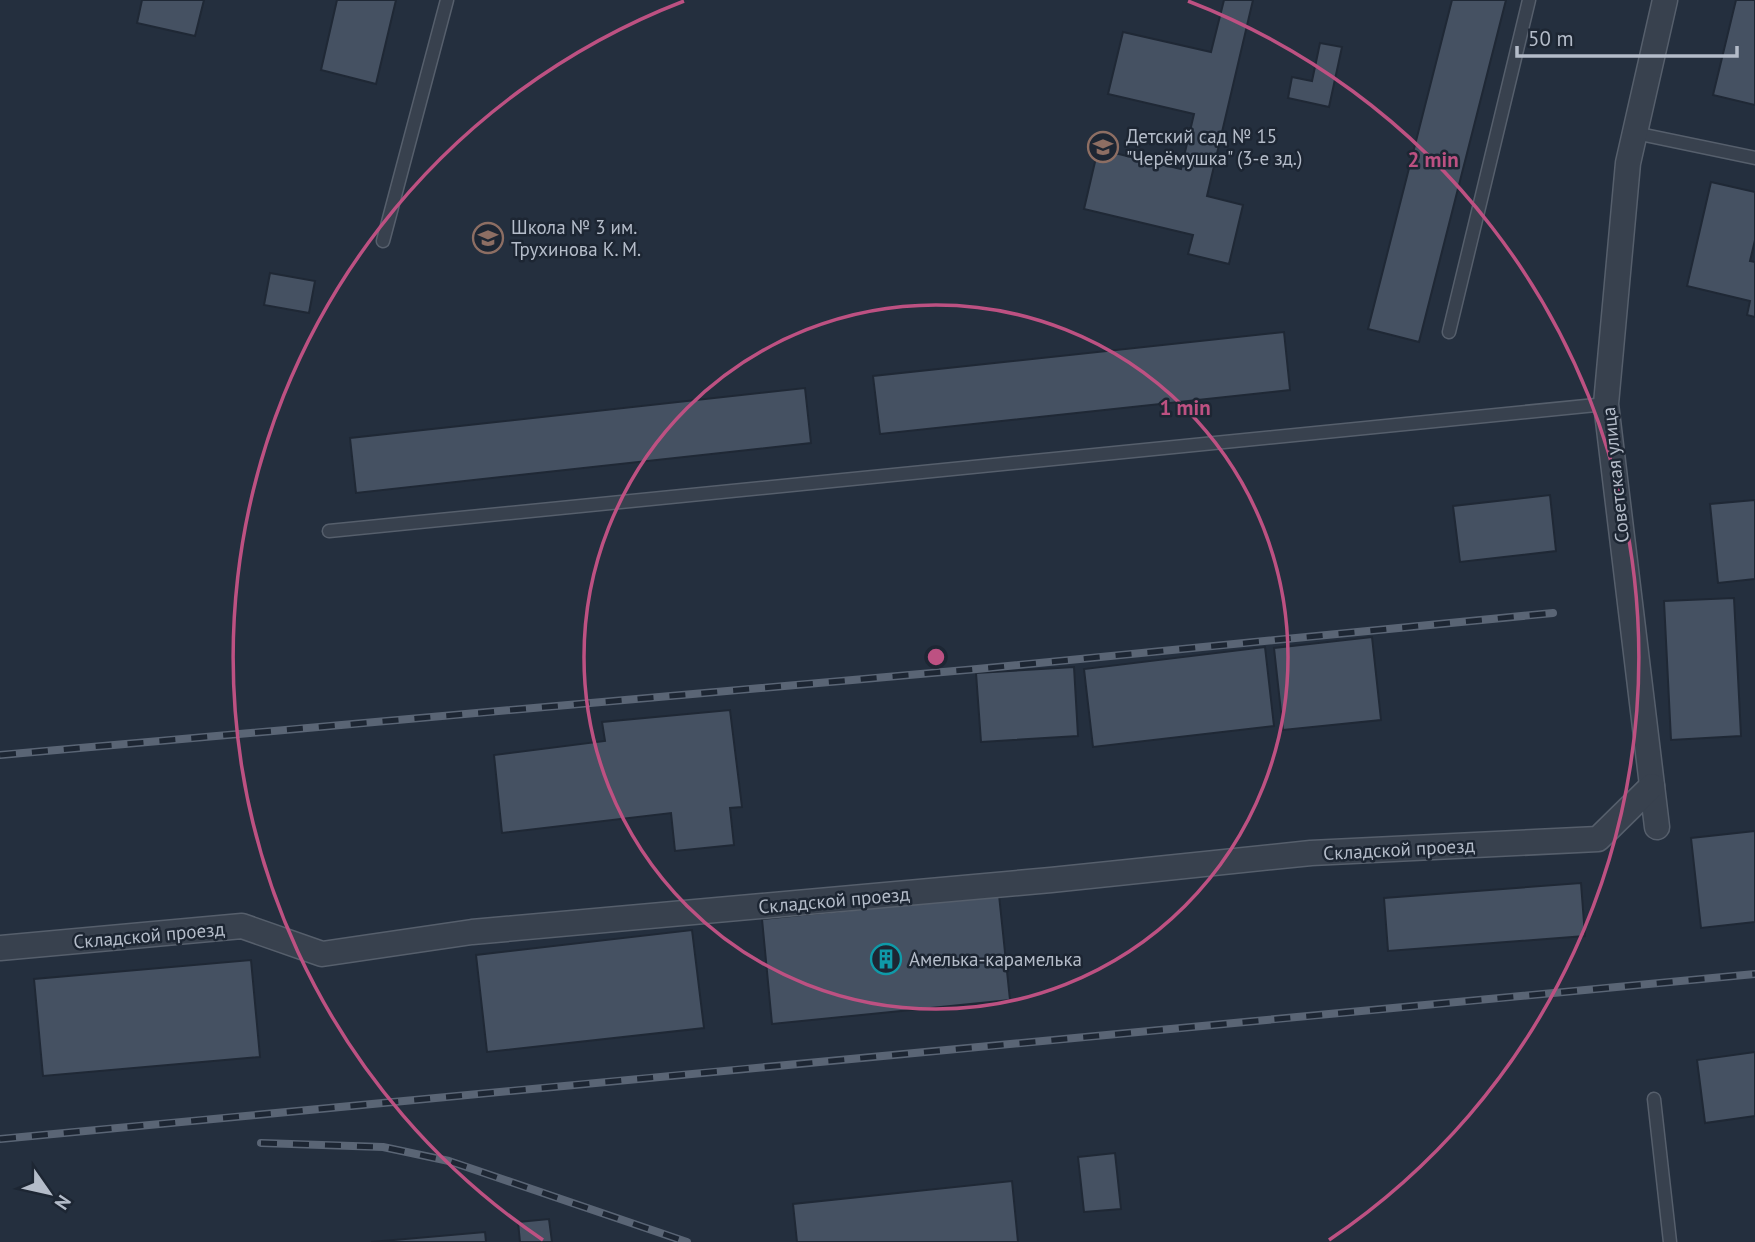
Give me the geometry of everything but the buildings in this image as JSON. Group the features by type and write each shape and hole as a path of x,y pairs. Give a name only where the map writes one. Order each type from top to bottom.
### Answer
{"street":[{"name":"Советская улица","path":"1657,827 1606,404 1628,163 1665,0"},
{"name":"Складской проезд","path":"0,948 242,926 322,954 472,932 1051,880 1311,853 1598,839 1652,786"}],"lane":[{"path":"383,241 447,0"},
{"path":"1449,332 1529,0"},
{"path":"1635,133 1755,158"},
{"path":"329,531 1606,404"},
{"path":"1654,1099 1670,1242"}],"railway":[{"path":"0,755 977,669 1553,613"},
{"path":"0,1139 1755,974"},
{"path":"261,1143 383,1147 449,1161 687,1242"}],"place":[{"name":"Детский сад № 15 \"Черёмушка\" (3-е зд.)","path":"1103,147"},
{"name":"Школа № 3 им. Трухинова К. М.","path":"488,238"},
{"name":"Амелька-карамелька","path":"886,959"}]}
